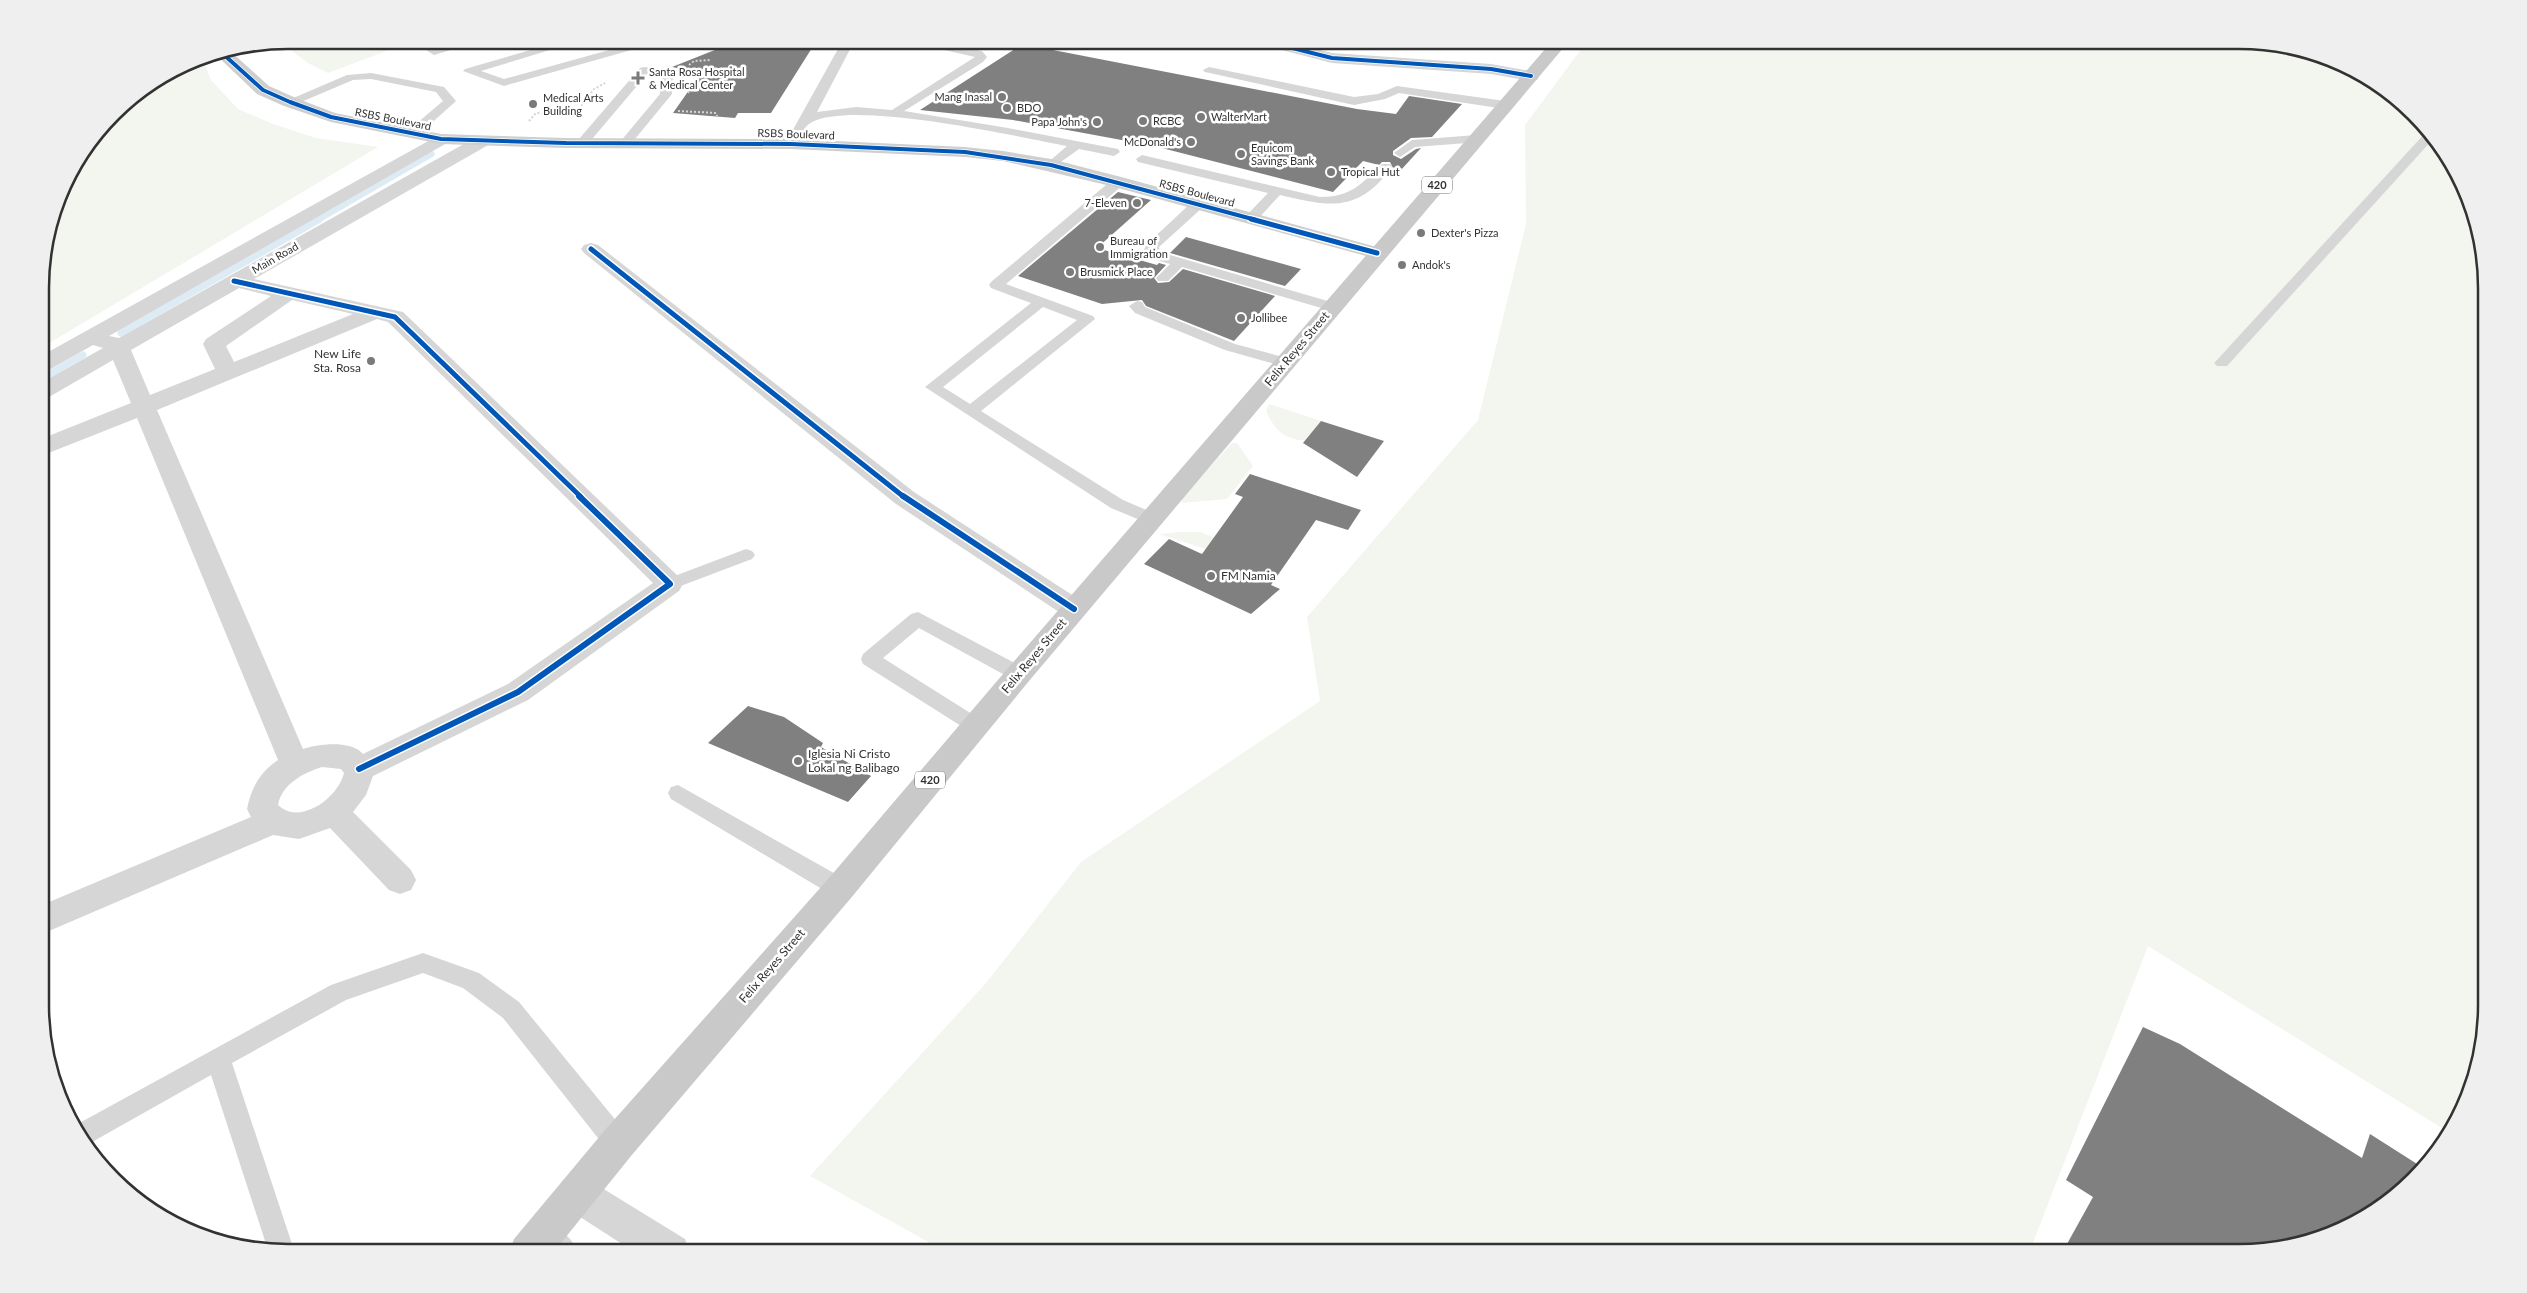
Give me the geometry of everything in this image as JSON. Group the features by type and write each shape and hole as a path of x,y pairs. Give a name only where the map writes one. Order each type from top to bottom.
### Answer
{"main road":[{"name":"Felix Reyes Street","path":"544,1244 576,1193 618,1143 840,888 1074,608 1555,49"}],"street":[{"path":"1296,49 1332,58 1490,69 1531,76"},
{"name":"RSBS Boulevard","path":"226,57 263,90 290,102 332,117 441,139 791,144 965,152 1051,165 1378,253"},
{"name":"Main Road","path":"49,361 441,139"},
{"name":"Main Road","path":"49,387 484,140"},
{"path":"591,249 905,498 1074,608"},
{"path":"234,281 395,317 670,584 518,692 359,768"},
{"path":"228,372 214,344 289,293"},
{"path":"49,445 377,312"},
{"path":"92,338 115,344 119,348 295,765"},
{"path":"49,917 272,822 285,825 301,824 334,811 352,794 358,785 359,768 354,761 346,756 335,755 315,757 295,765 274,781 263,800 262,808 272,822"},
{"path":"334,811 400,880"},
{"path":"576,1193 657,1244"}],"lane":[{"path":"546,49 469,71 504,83 634,55 670,73 666,83 666,94 626,142"},
{"path":"807,120 844,49"},
{"path":"897,115 898,110 981,57 978,53 958,49"},
{"path":"583,142 634,55"},
{"path":"1209,70 1354,101 1368,100 1398,89 1505,105"},
{"path":"290,102 351,77 370,76 440,89 450,101 413,133"},
{"path":"791,144 799,126 807,120 840,112 897,115 1014,131 1114,152"},
{"path":"1400,153 1412,144 1476,139"},
{"path":"2222,363 2426,139"},
{"path":"1051,165 1077,144"},
{"path":"1142,159 1320,201 1350,200 1386,166"},
{"path":"971,411 1088,319 996,285 1118,182"},
{"path":"1251,218 1277,191"},
{"path":"1197,204 1153,245 1151,250 1155,255 1332,307"},
{"path":"1163,278 1179,262"},
{"path":"1041,302 933,387 1117,504 1152,519"},
{"path":"1137,305 1140,310 1230,347 1285,362"},
{"path":"670,584 746,555"},
{"path":"976,726 870,659 918,619 1019,674"},
{"path":"678,793 840,888"},
{"path":"86,1133 339,992 423,963 471,980 511,1010 618,1143"},
{"path":"218,1058 279,1244"}],"path":[{"path":"694,83 703,70 686,69 694,61 710,60"}],"shaded area":[{"path":"289,49 389,50 328,73 308,63"},
{"path":"1581,49 2255,49 2286,53 2316,61 2345,73 2385,98 2419,130 2438,155 2460,196 2474,241 2478,272 2478,1021 2474,1052 2466,1082 2454,1111 2444,1129 2148,946 2032,1244 932,1244 810,1176 986,983 1081,862 1320,701 1307,617 1478,420 1526,224 1525,125"},
{"path":"205,64 211,80 238,109 273,124 316,138 378,147 49,343 49,272 53,241 61,211 73,182 89,155 108,130 142,98 168,81"},
{"path":"1269,404 1321,421 1305,440 1298,440 1281,433 1266,411"},
{"path":"1232,443 1237,443 1253,466 1227,499 1182,503 1182,498"},
{"path":"1200,532 1215,538 1206,549 1159,534"}],"building":[{"path":"717,49 811,49 771,113 738,113 735,118 673,113 701,73 672,67"},
{"name":"WalterMart","path":"1015,49 1051,49 1357,109 1396,114 1409,96 1462,104 1432,137 1411,138 1393,151 1393,155 1401,159 1416,149 1421,148 1401,170 1393,168 1390,162 1382,162 1379,165 1363,161 1333,192 1154,146 1013,120 920,110"},
{"name":"Brusmick Place","path":"1118,192 1151,200 1097,248 1157,265 1159,263 1166,265 1154,278 1158,283 1169,282 1183,269 1275,296 1234,341 1146,306 1142,300 1102,304 1018,276"},
{"path":"1186,237 1301,269 1285,286 1170,253"},
{"path":"1321,421 1384,441 1357,477 1303,443"},
{"path":"1250,474 1361,510 1348,530 1316,520 1271,585 1280,589 1251,614 1144,564 1169,539 1202,554 1243,497 1235,494"},
{"name":"Iglesia Ni Cristo Lokal ng Balibago","path":"748,706 784,717 823,743 821,747 871,776 848,802 708,743"},
{"path":"2143,1027 2180,1044 2362,1158 2370,1134 2418,1164 2385,1195 2345,1220 2316,1232 2286,1240 2255,1244 2067,1244 2093,1197 2066,1180"}],"waterway":[{"path":"318,220 432,154"},
{"path":"121,333 320,219"},
{"path":"49,374 83,355"}],"cycle path":[{"path":"1296,49 1332,58 1491,69 1531,76"},
{"path":"226,57 263,90 290,102 331,117 441,139 566,143 791,144 965,152 1003,156 1051,165 1118,182 1377,253"},
{"path":"591,249 905,498 1074,609"},
{"path":"234,281 395,317 670,584 518,692 359,769"}],"place":[{"name":"Santa Rosa Hospital & Medical Center","path":"638,78"},
{"name":"Mang Inasal","path":"1002,97"},
{"name":"Medical Arts Building","path":"533,104"},
{"name":"BDO","path":"1007,108"},
{"name":"WalterMart","path":"1201,117"},
{"name":"RCBC","path":"1143,121"},
{"name":"Papa John's","path":"1097,122"},
{"name":"McDonald's","path":"1191,142"},
{"name":"Equicom Savings Bank","path":"1241,154"},
{"name":"Tropical Hut","path":"1331,172"},
{"name":"7-Eleven","path":"1137,203"},
{"name":"Dexter's Pizza","path":"1421,233"},
{"name":"Bureau of Immigration","path":"1100,247"},
{"name":"Andok's","path":"1402,265"},
{"name":"Brusmick Place","path":"1070,272"},
{"name":"Jollibee","path":"1241,318"},
{"name":"New Life Sta. Rosa","path":"371,361"},
{"name":"FM Namia","path":"1211,576"},
{"name":"Iglesia Ni Cristo Lokal ng Balibago","path":"798,761"}]}
